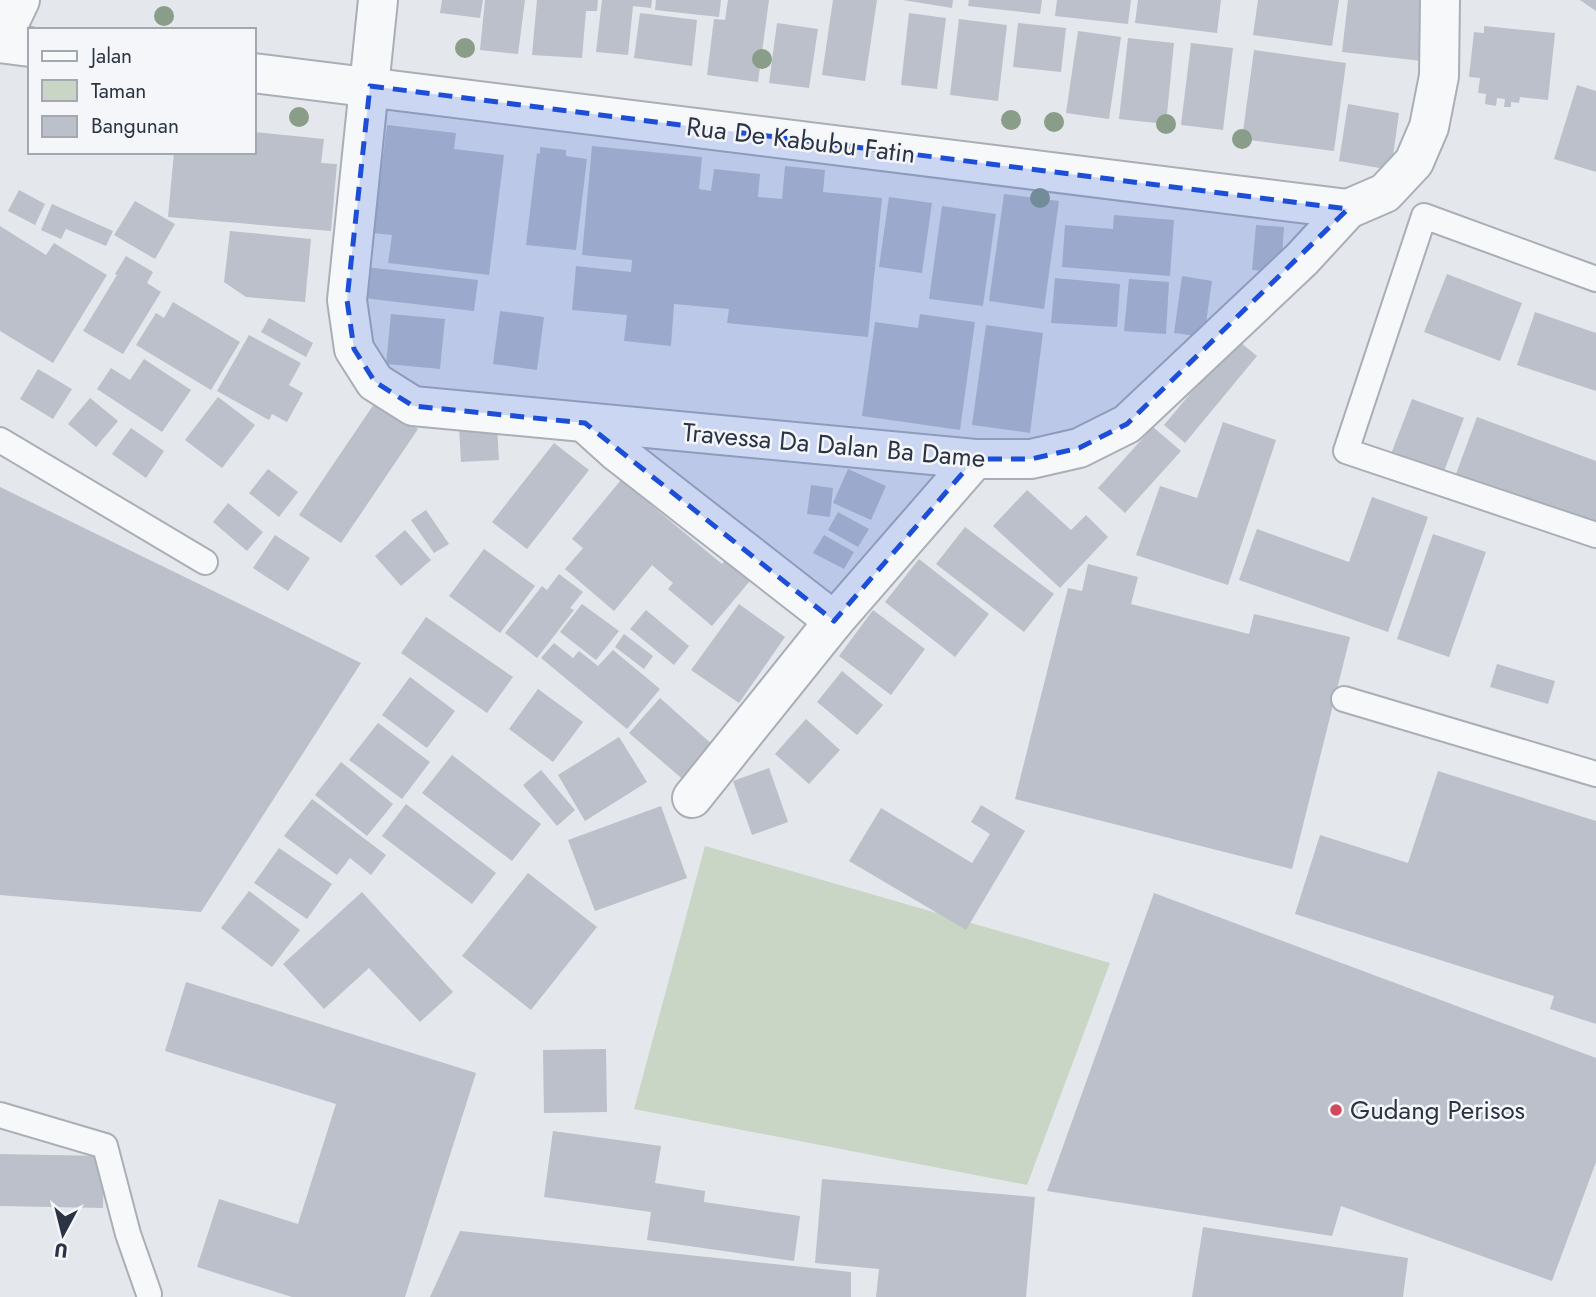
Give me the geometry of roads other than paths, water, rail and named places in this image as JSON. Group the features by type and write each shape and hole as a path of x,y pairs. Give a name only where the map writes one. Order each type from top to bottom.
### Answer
{"street":[{"path":"20,0 0,43 28,47"},
{"name":"Travessa Da Dalan Ba Dame","path":"377,0 347,300 354,349 375,382 412,405 975,459 1031,459 1079,448 1127,424 1302,259 1348,209 1385,193 1414,162 1429,127 1439,76 1440,0"},
{"name":"Rua De Kabubu Fatin","path":"256,73 1348,209"},
{"path":"585,423 616,451 834,621"},
{"path":"692,799 834,621 975,459"}],"lane":[{"path":"1596,279 1424,216 1346,451 1596,536"},
{"path":"0,440 205,562"},
{"path":"1344,699 1596,774"},
{"path":"0,1115 104,1146 128,1234 149,1294"}],"place":[{"name":"Gudang Perisos","path":"1336,1110"}]}
